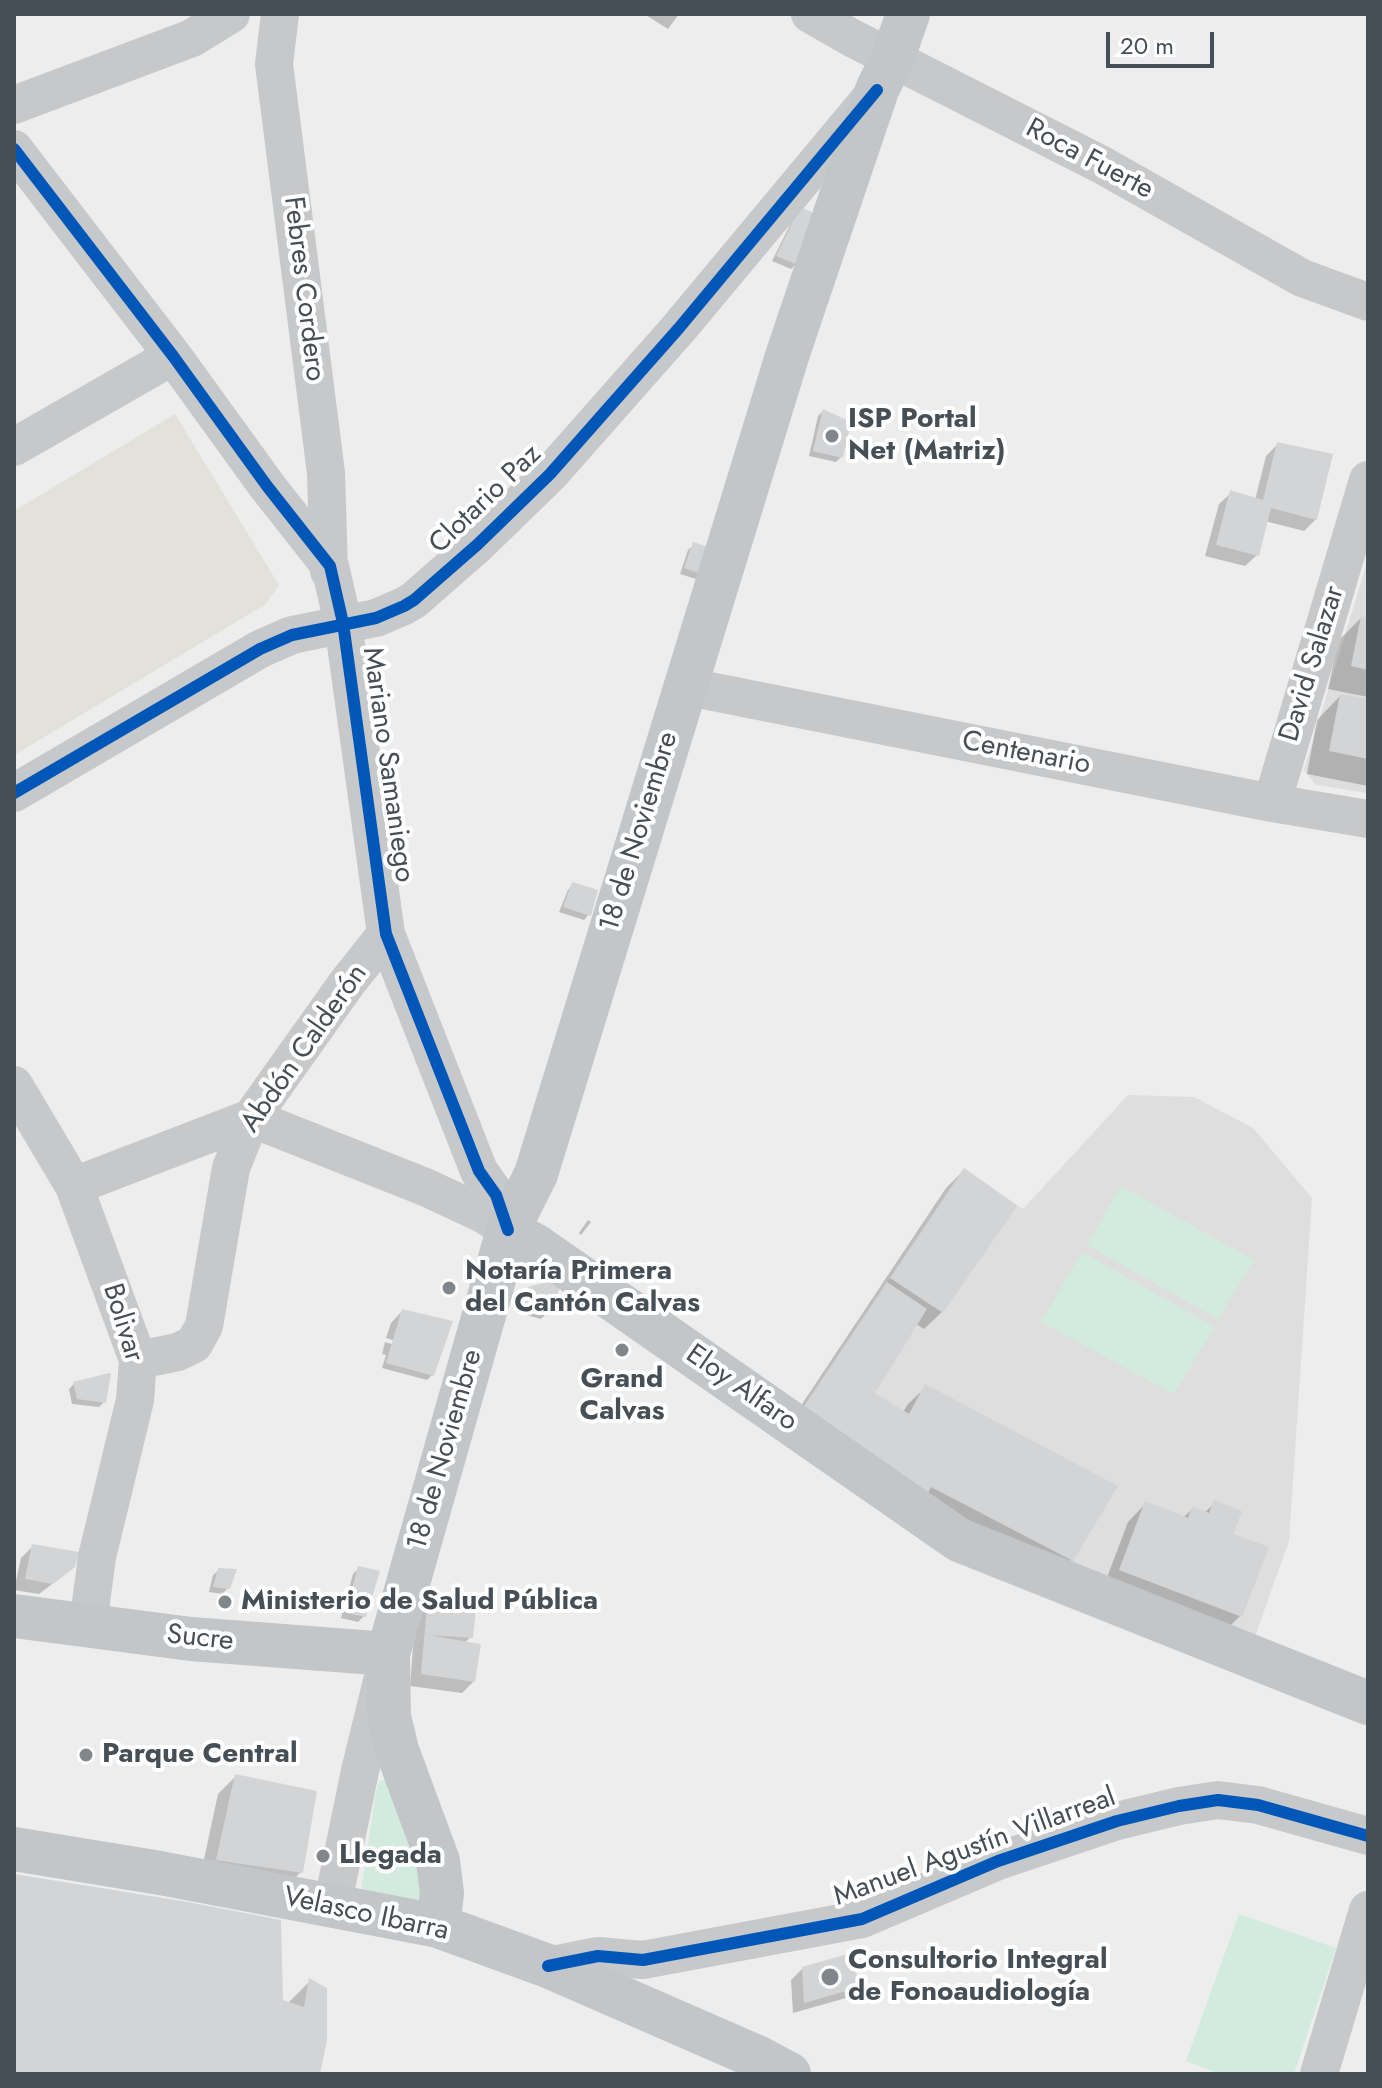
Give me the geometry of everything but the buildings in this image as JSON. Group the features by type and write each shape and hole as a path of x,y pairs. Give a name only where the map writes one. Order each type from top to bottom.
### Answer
{"main road":[{"name":"18 de Noviembre","path":"438,1926 442,1893 438,1861 397,1750 389,1717 388,1654 508,1230 536,1174 788,353 908,14"},
{"name":"Eloy Alfaro","path":"508,1230 536,1246 959,1540 1368,1703"},
{"name":"Sucre","path":"14,1616 191,1639 388,1654"},
{"name":"Velasco Ibarra","path":"14,1849 160,1873 438,1926 548,1966 789,2074"}],"street":[{"name":"Febres Cordero","path":"280,14 274,64 326,473 330,566"},
{"name":"Roca Fuerte","path":"810,14 852,38 885,74 1102,165 1302,278 1368,302"},
{"path":"14,105 192,38 209,19"},
{"name":"Clotario Paz","path":"14,793 260,649 292,635 376,618 414,600 478,544 550,474 679,328 885,74"},
{"name":"Mariano Samaniego","path":"14,149 330,566 343,623 386,934 479,1171 496,1195 508,1230"},
{"path":"14,447 173,356"},
{"path":"267,486 290,501 307,503 320,490 326,473"},
{"name":"David Salazar","path":"1272,803 1368,480"},
{"path":"292,635 317,613 324,599 330,566"},
{"name":"Centenario","path":"684,686 1272,803 1368,819"},
{"name":"Abdón Calderón","path":"138,1360 178,1352 194,1344 204,1326 231,1168 251,1118 347,983 386,934"},
{"name":"Bolivar","path":"14,1085 74,1186 138,1360 135,1400 97,1557 88,1625"},
{"path":"74,1186 251,1118"},
{"name":"Eloy Alfaro","path":"251,1118 425,1187 483,1214 508,1230"},
{"path":"425,1187 443,1186 457,1180 465,1173 470,1148"},
{"name":"18 de Noviembre","path":"332,1907 388,1654"},
{"name":"Manuel Agustín Villarreal","path":"548,1966 598,1956 643,1960 862,1919 998,1861 1117,1821 1179,1806 1218,1800 1258,1805 1368,1836"},
{"path":"1319,2074 1368,1910"}],"shaded area":[{"path":"175,414 279,585 266,604 16,754 14,511"},
{"path":"1368,559 1368,793 1316,785 1304,770"},
{"path":"1128,1095 1194,1097 1253,1128 1312,1198 1289,1541 1254,1639 1074,1568 911,1494 797,1416 964,1168 1023,1209"}],"green space":[{"path":"1121,1186 1254,1260 1218,1319 1087,1245"},
{"path":"1082,1252 1215,1327 1174,1394 1041,1322"},
{"path":"385,1779 426,1886 421,1899 412,1901 361,1891 376,1791 379,1782"},
{"path":"1239,1914 1336,1948 1294,2074 1220,2074 1186,2061"}],"cycle path":[{"path":"14,793 260,649 292,635 376,618 414,600 478,544 550,474 679,328 877,90"},
{"path":"14,149 330,566 343,623 386,934 479,1171 496,1195 508,1230"},
{"path":"548,1966 598,1956 643,1960 862,1919 998,1861 1117,1821 1179,1806 1218,1800 1258,1805 1368,1836"}],"place":[{"name":"ISP Portal Net (Matriz)","path":"832,436"},
{"name":"Notaría Primera del Cantón Calvas","path":"449,1288"},
{"name":"Grand Calvas","path":"622,1350"},
{"name":"Ministerio de Salud Pública","path":"225,1602"},
{"name":"Parque Central","path":"86,1755"},
{"name":"Llegada","path":"323,1856"},
{"name":"Consultorio Integral de Fonoaudiología","path":"830,1977"}]}
